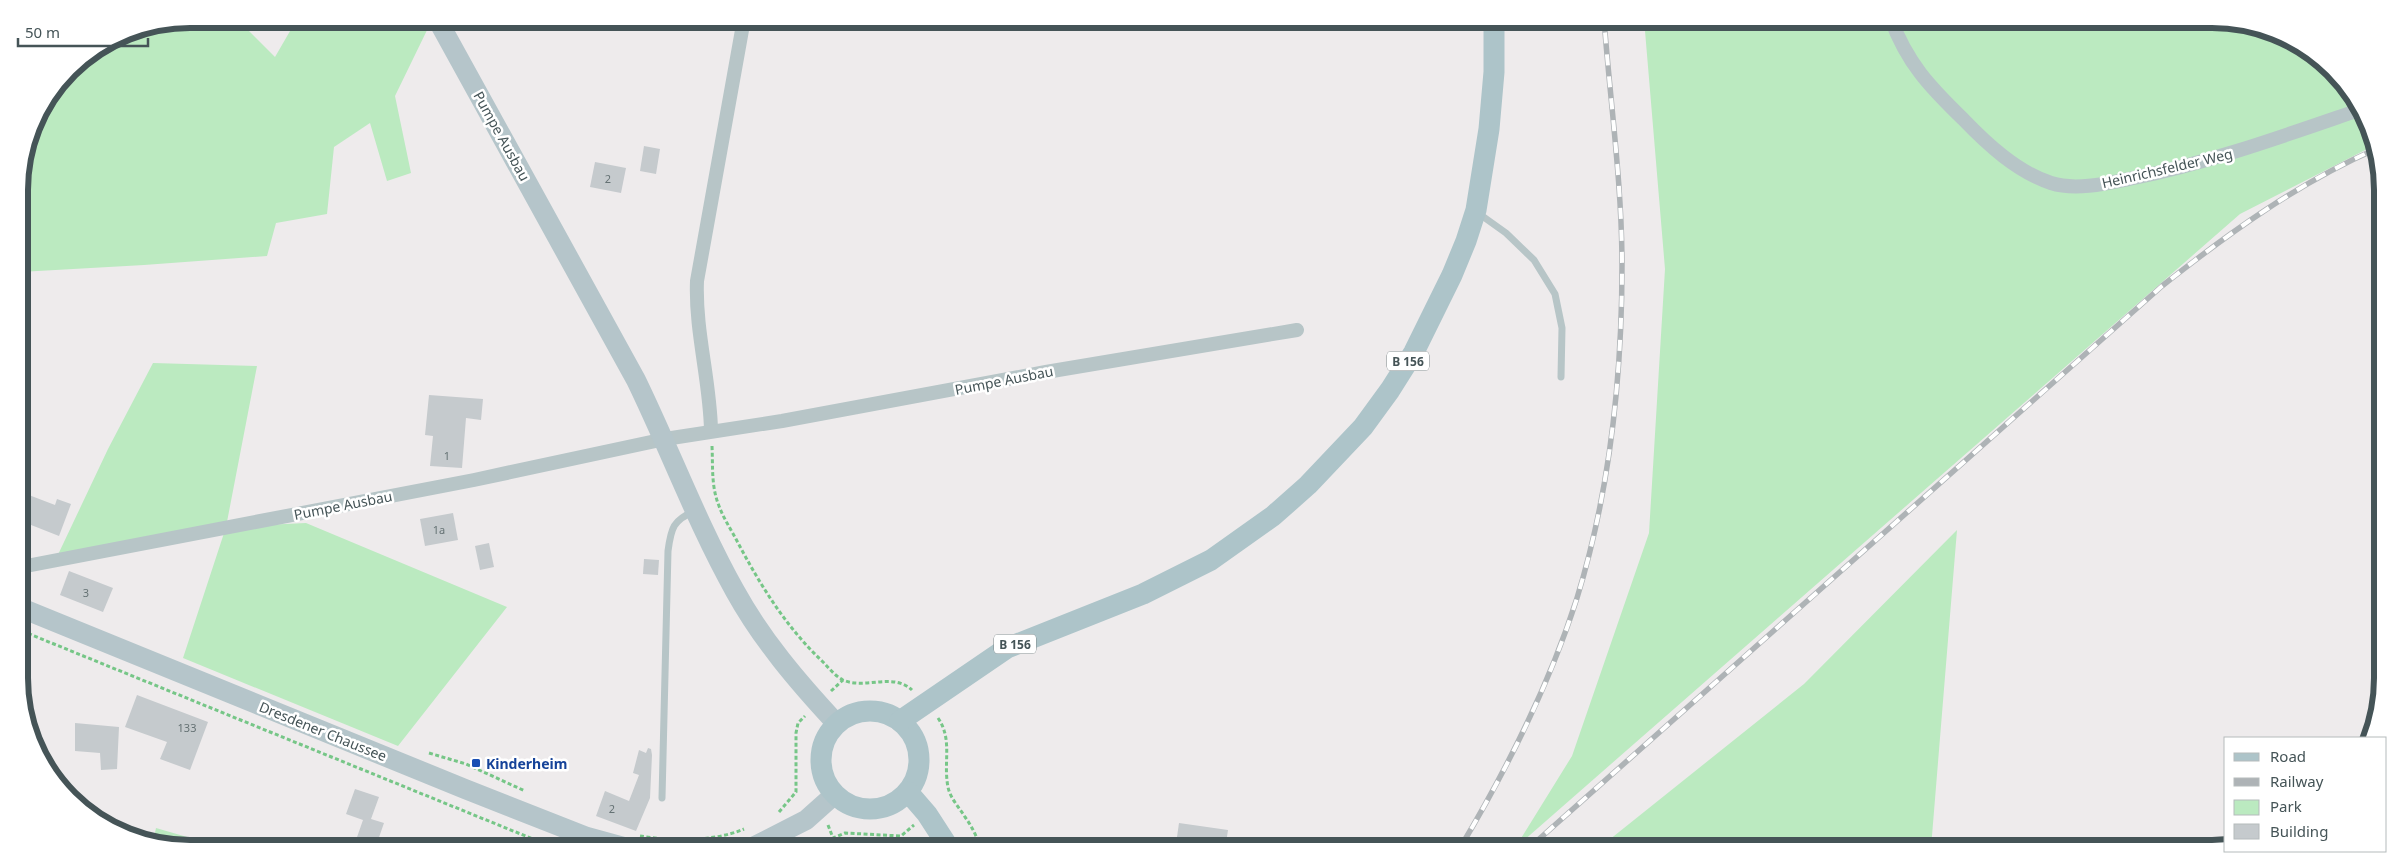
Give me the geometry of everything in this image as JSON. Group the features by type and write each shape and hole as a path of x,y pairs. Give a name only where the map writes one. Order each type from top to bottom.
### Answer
{"main road":[{"name":"B 156","path":"900,721 1007,648 1143,594 1211,560 1273,516 1335,458 1363,427 1390,390 1414,352 1438,306 1466,241 1476,210 1489,129 1494,72 1494,28"},
{"path":"870,710 884,712 900,721 910,731 916,745 918,762 916,778 908,792 890,804 871,808 850,805 834,795 822,771 821,752 827,735 836,723 852,713 870,710"},
{"path":"908,792 927,814 944,840"}],"street":[{"name":"Pumpe Ausbau","path":"442,28 636,380 665,439"},
{"path":"712,430 711,404 696,305 697,281 742,28"},
{"name":"Heinrichsfelder Weg","path":"1894,28 1900,44 1927,84 1976,133 2005,158 2051,183 2067,186 2095,184 2166,171 2244,150 2354,112"},
{"name":"Pumpe Ausbau","path":"28,566 474,480 712,430 791,420 1046,372 1297,330"},
{"path":"665,439 695,511 735,591 773,651 836,723"},
{"name":"Dresdener Chaussee","path":"28,611 577,840"},
{"path":"766,840 817,812 834,795"}],"lane":[{"path":"1476,210 1506,233 1534,260 1555,294 1562,328 1561,377"},
{"path":"662,798 668,551 671,529 681,516 695,511"}],"path":[{"path":"712,430 712,481 718,505 752,569 783,619 814,654 843,680 798,723 796,792 777,814"},
{"path":"28,633 536,840"},
{"path":"424,752 466,764 528,792"},
{"path":"796,792 828,825 833,838"},
{"path":"830,840 845,833 901,836 950,795 967,818 977,840"},
{"path":"678,840 733,834 750,826"}],"green space":[{"path":"179,28 246,28 275,57 292,28 428,28 395,96 411,173 387,181 370,123 334,147 327,214 276,223 267,256 28,272 28,179 33,148 44,118 55,100 83,68 109,49 128,40 158,31"},
{"path":"1645,28 2223,28 2244,31 2264,36 2293,49 2327,75 2353,109 2369,148 2240,214 1525,839 1520,839 1572,756 1649,533 1665,269"},
{"path":"153,363 257,366 226,527 55,561 108,449"},
{"path":"306,523 507,607 398,746 183,658 226,527"},
{"path":"1957,530 1932,839 1610,839 1804,684"},
{"path":"156,828 197,840 169,838 154,835"}],"building":[{"path":"644,146 660,149 656,174 640,171"},
{"path":"595,162 626,168 621,193 590,187"},
{"path":"429,395 483,399 481,420 466,418 462,468 430,466 433,436 425,435"},
{"path":"28,495 55,505 57,499 71,504 59,536 28,524"},
{"path":"453,513 458,540 425,546 420,519"},
{"path":"489,543 494,567 480,570 475,546"},
{"path":"644,559 659,560 658,575 643,574"},
{"path":"69,571 113,588 103,612 60,595"},
{"path":"137,695 208,722 190,770 160,759 167,742 125,727"},
{"path":"75,723 119,727 117,769 101,770 100,753 75,751"},
{"path":"648,748 651,749 652,755 650,798 636,831 596,816 605,791 629,801 639,775 633,773 639,750 646,753"},
{"path":"355,789 379,797 371,819 384,823 378,840 356,840 363,820 346,814"},
{"path":"1179,823 1228,830 1227,839 1177,837"}],"railway":[{"path":"1465,839 1526,726 1554,663 1577,598 1598,516 1606,475 1620,348 1622,265 1618,172 1605,28"},
{"path":"1539,839 2162,286 2265,210 2319,177 2370,152"}],"place":[{"name":"Kinderheim","path":"476,763"}]}
